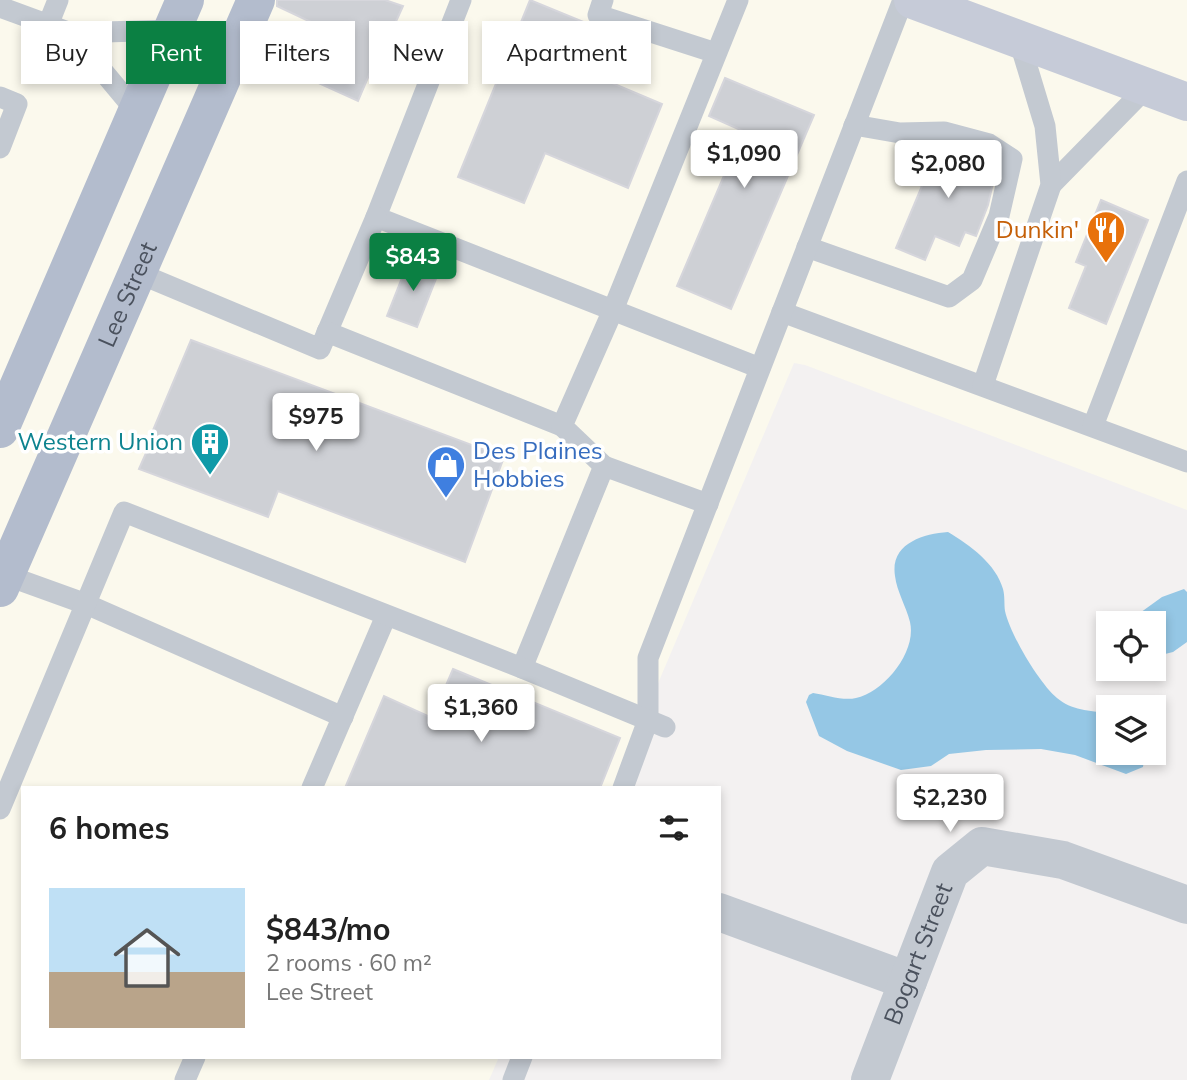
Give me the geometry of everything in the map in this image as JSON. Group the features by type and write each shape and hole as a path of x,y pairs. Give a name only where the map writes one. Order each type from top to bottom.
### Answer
{"main road":[{"name":"Lee Street","path":"2,579 256,0"},
{"path":"913,0 1187,102"},
{"path":"0,429 179,15"}],"street":[{"name":"Bogart Street","path":"870,1080 950,872 982,846 1063,860 1187,905"},
{"path":"721,913 908,981"}],"lane":[{"path":"50,21 58,0"},
{"path":"138,273 320,349 376,217 461,0"},
{"path":"603,0 598,15 716,53"},
{"path":"562,426 613,310 738,0"},
{"path":"624,786 656,724 648,659 903,0"},
{"path":"0,7 37,21"},
{"path":"112,26 179,15"},
{"path":"983,385 1051,186 1045,126 1018,40"},
{"path":"112,82 136,111"},
{"path":"1051,186 1147,87"},
{"path":"0,97 17,104 0,148"},
{"path":"807,247 949,298 972,280 999,216 1012,159 989,144 944,132 900,133 854,125"},
{"path":"1093,426 1187,180"},
{"path":"376,217 760,368"},
{"path":"782,312 1187,462"},
{"path":"327,332 562,426 604,466 708,504"},
{"path":"522,668 604,466"},
{"path":"0,809 124,512 522,668 656,724"},
{"path":"2,579 86,604 343,716"},
{"path":"313,786 386,616"},
{"path":"185,1080 194,1059"},
{"path":"513,1080 521,1059"}],"shaded area":[{"path":"0,0 1187,0 1187,510 794,363 614,786 21,786 21,1059 498,1059 489,1080 0,1080"}],"water":[{"path":"948,532 973,549 995,571 1003,589 1008,621 1034,670 1062,702 1096,712 1096,763 1075,755 1041,749 986,750 949,754 931,766 901,770 847,751 819,736 806,702 809,695 813,693 851,699 867,694 887,679 903,658 911,634 910,622 898,588 895,565 903,549 918,538"},
{"path":"1184,589 1187,592 1187,642 1166,654 1166,611 1143,611 1162,597"},
{"path":"1102,765 1143,765 1126,774"}],"building":[{"path":"277,0 385,0 403,6 396,21 369,21 369,75 358,101 321,84 355,84 355,21 309,21 277,6"},
{"path":"530,0 581,21 521,21"},
{"path":"725,78 814,115 731,309 677,286 743,131 709,116"},
{"path":"496,84 614,84 662,104 628,188 545,153 524,203 458,177"},
{"path":"933,145 961,150 997,165 988,205 976,236 965,232 959,246 935,236 925,260 896,248 922,186 917,184"},
{"name":"Dunkin'","path":"1101,200 1148,220 1106,324 1069,308 1086,266 1076,262"},
{"path":"409,260 439,271 417,327 387,316"},
{"path":"191,340 504,457 465,562 278,491 268,517 139,469"},
{"path":"453,669 620,738 601,786 346,786 384,696 432,718"}],"place":[{"name":"Dunkin'","path":"1106,264"},
{"name":"Western Union","path":"210,476"},
{"name":"Des Plaines Hobbies","path":"446,499"}]}
